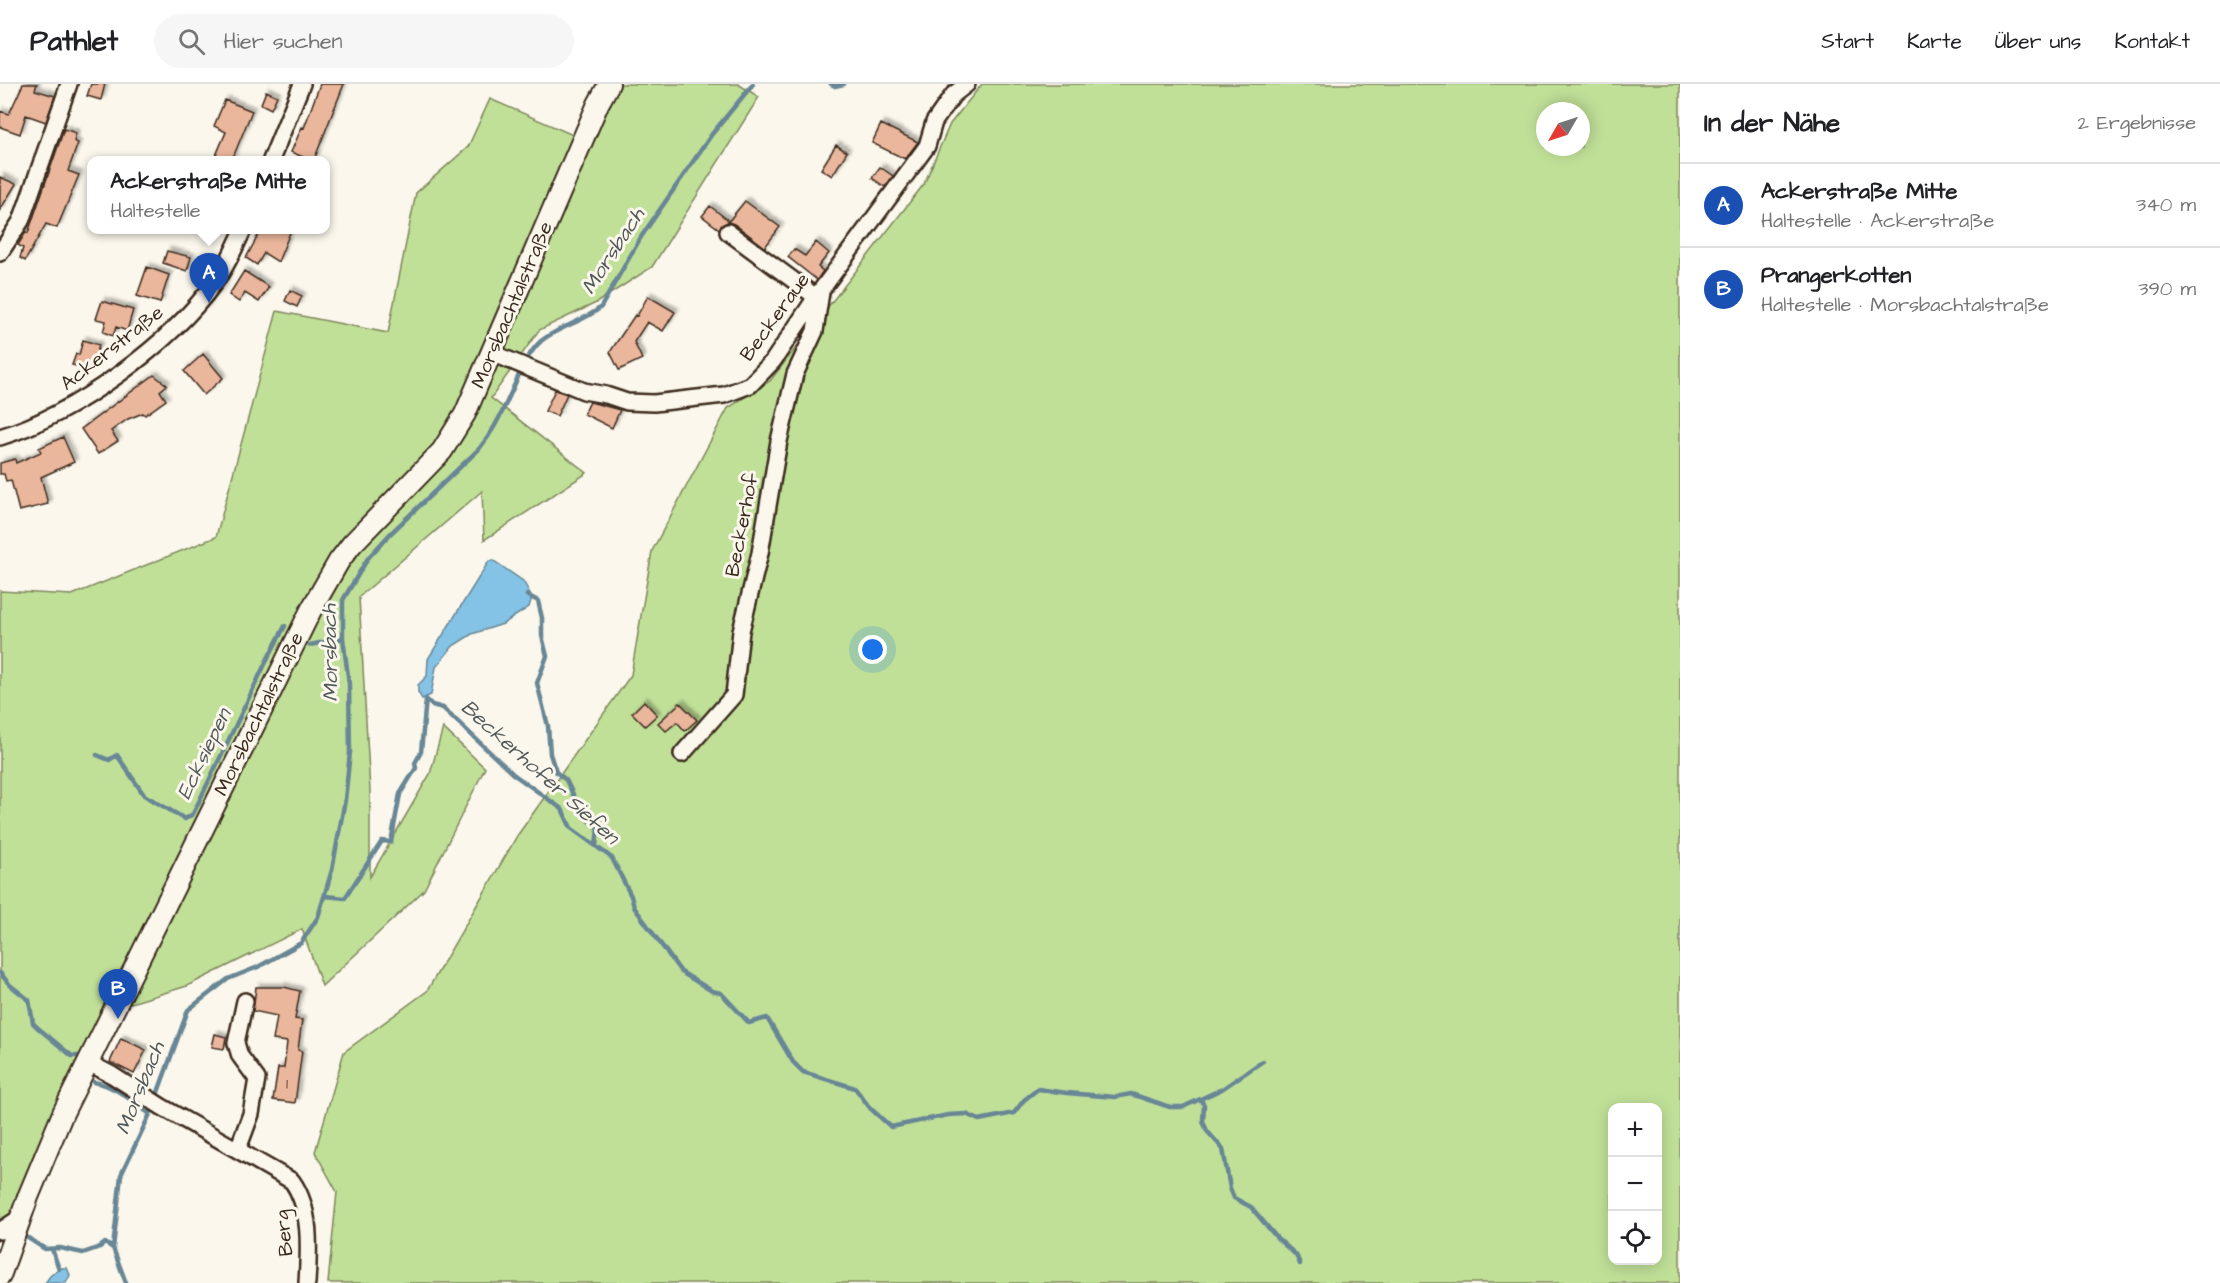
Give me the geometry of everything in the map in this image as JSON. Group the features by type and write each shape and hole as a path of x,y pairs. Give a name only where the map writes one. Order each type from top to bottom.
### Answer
{"main road":[{"name":"Morsbachtalstraße","path":"0,1276 47,1149 87,1062 325,584 352,544 419,477 452,436 465,414 598,104 609,84"}],"street":[{"path":"0,253 21,221 69,84"},
{"path":"273,156 302,84"},
{"name":"Beckeraue","path":"492,353 584,391 627,402 654,404 724,395 750,385 773,361 819,293 927,146 934,122 953,95 967,84"},
{"path":"728,232 819,293"},
{"name":"Ackerstraße","path":"0,437 27,429 67,409 150,349 210,290 241,234"},
{"name":"Beckerhof","path":"682,754 734,695 741,632 760,553 779,441 795,374 815,331 819,293"},
{"path":"87,1062 238,1149 251,1114 257,1079 240,1056 236,1043 245,1001"},
{"name":"Berg","path":"238,1149 292,1181 300,1192 306,1216 309,1255 307,1283"},
{"path":"0,1231 21,1217"}],"green space":[{"path":"616,84 738,84 759,97 652,267 596,303 539,330 491,398 587,473 484,540 482,491 359,597 370,791 370,877 430,774 443,728 485,768 424,890 322,986 302,929 187,986 108,1010 0,1271 0,591 72,595 216,537 277,311 388,333 416,193 468,147 490,99 589,142"},
{"path":"982,84 1680,84 1680,1283 328,1283 337,1192 315,1152 344,1052 427,991 517,836 631,675 652,551 728,408 770,381 924,184 950,124"}],"water":[{"path":"489,561 494,561 523,581 532,597 529,607 503,624 472,634 453,646 436,667 431,695 422,699 418,692 418,685 427,676 428,659"},
{"path":"60,1268 67,1268 70,1275 66,1283 45,1283 50,1276"}],"building":[{"path":"23,84 37,84 35,90 55,96 46,122 26,115 20,134 0,127 0,111 9,114"},
{"path":"91,84 105,84 101,100 87,96"},
{"path":"320,84 344,84 316,156 300,156 291,152 302,127 304,128"},
{"path":"266,91 277,96 271,109 261,104"},
{"path":"225,100 252,111 234,156 216,156 226,132 214,126"},
{"path":"881,124 918,142 905,159 872,143"},
{"path":"64,129 76,133 74,141 78,143 68,171 79,175 57,228 46,224 25,261 20,258 23,248 18,245 26,232 28,233"},
{"path":"836,145 847,152 832,176 821,169"},
{"path":"880,167 893,176 885,187 872,178"},
{"path":"0,177 16,184 0,210"},
{"path":"745,201 780,227 765,247 728,222"},
{"path":"710,206 729,221 719,229 702,216"},
{"path":"259,234 289,234 278,262 264,253 257,265 246,258"},
{"path":"816,242 829,253 818,267 823,271 817,280 788,257 794,249 805,256"},
{"path":"167,251 191,257 187,271 163,263"},
{"path":"147,267 169,275 160,303 137,296"},
{"path":"244,271 269,287 259,302 245,293 239,302 229,295"},
{"path":"290,290 302,296 297,307 285,301"},
{"path":"648,296 675,312 663,331 647,322 634,342 642,359 619,370 610,352 635,315 637,316"},
{"path":"102,301 133,310 127,331 116,327 113,336 103,332 106,321 96,319"},
{"path":"83,340 99,345 95,360 92,359 89,369 72,365 76,354 79,355"},
{"path":"203,354 223,378 204,395 184,371"},
{"path":"154,375 167,385 160,391 166,400 145,415 143,413 128,419 111,431 118,441 98,454 81,429"},
{"path":"555,390 567,394 557,416 545,411"},
{"path":"590,402 620,410 612,428 584,414"},
{"path":"63,437 74,462 41,477 48,504 19,511 11,480 6,481 4,474 0,474 0,463 15,459 16,463 41,452 39,448"},
{"path":"644,701 657,715 645,726 632,713"},
{"path":"680,703 697,720 685,731 677,722 666,731 658,723"},
{"path":"256,987 284,987 300,991 295,1019 302,1020 298,1050 302,1051 295,1103 273,1100 278,1068 284,1068 287,1042 273,1040 277,1016 253,1011"},
{"path":"215,1034 226,1037 224,1049 212,1047"},
{"path":"121,1038 146,1050 134,1074 110,1062"}],"waterway":[{"name":"Morsbach","path":"126,1283 113,1248 121,1175 150,1114 188,1010 228,979 258,967 301,943 318,917 332,870 345,800 350,752 349,684 343,638 343,600 368,558 484,443 499,418 522,367 535,347 556,331 587,317 601,307 641,237 712,134 753,84"},
{"name":"Morsbach","path":"831,84 835,86 844,84"},
{"path":"527,595 538,601 542,618 542,636 547,656 537,683 548,726 550,754 556,772 566,780 584,817 598,828 596,846"},
{"name":"Ecksiepen","path":"97,755 109,760 117,755 144,795 185,819 193,814 285,626"},
{"name":"Ecksiepen","path":"310,645 343,638"},
{"name":"Beckerhofer Siefen","path":"325,896 345,898 382,841 391,842 400,794 416,768 415,763 421,752 426,699 432,705 443,708 513,774 562,809 571,828 612,858 634,907 681,972 712,991 721,993 749,1023 767,1018 793,1062 803,1072 855,1088 870,1108 891,1127 948,1115 966,1114 979,1120 1014,1113 1024,1100 1038,1089 1115,1097 1131,1094 1170,1107 1183,1107 1222,1089 1263,1061"},
{"path":"0,973 10,985 29,1000 33,1023 72,1056 78,1056"},
{"path":"94,1082 117,1090 150,1114"},
{"path":"1201,1100 1204,1105 1203,1121 1207,1131 1223,1149 1234,1198 1251,1207 1277,1238 1296,1255 1300,1264"},
{"path":"28,1238 45,1249 60,1248 83,1253 105,1243 113,1248"},
{"path":"52,1249 59,1269"}],"place":[{"name":"Ackerstraße Mitte","path":"209,303"},
{"name":"Prangerkotten","path":"118,1019"}]}
